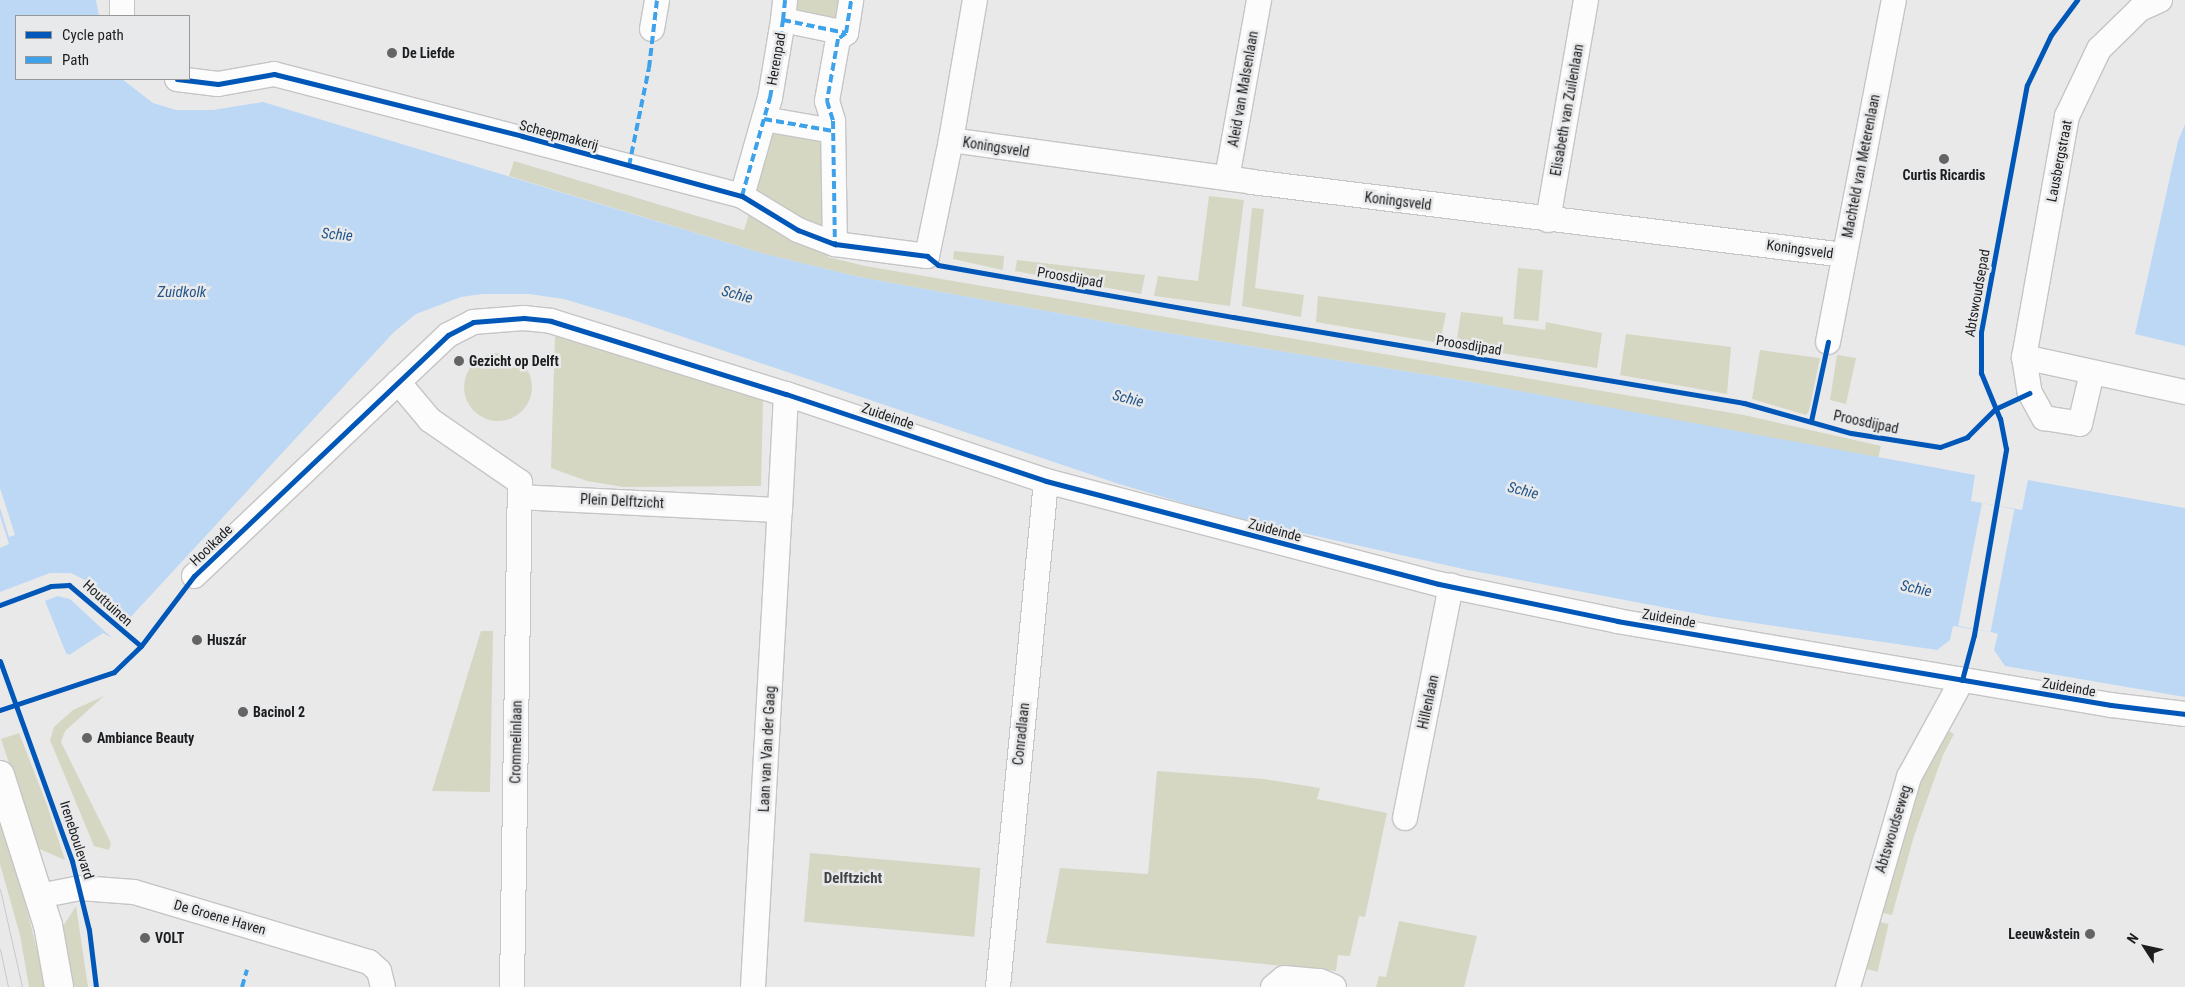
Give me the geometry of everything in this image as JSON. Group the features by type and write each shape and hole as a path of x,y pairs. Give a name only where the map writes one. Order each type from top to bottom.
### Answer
{"main road":[{"path":"0,775 39,896 59,987"}],"street":[{"path":"652,29 657,0"},
{"path":"835,244 833,131 827,102 838,40 846,33 851,0"},
{"path":"951,140 975,0"},
{"name":"Aleid van Malsenlaan","path":"1227,178 1259,0"},
{"name":"Elisabeth van Zuilenlaan","path":"1548,220 1586,0"},
{"name":"Machteld van Meterenlaan","path":"1828,342 1894,0"},
{"name":"Lausbergstraat","path":"2092,373 2080,424 2044,418 2030,393 2024,358 2067,116 2099,49 2140,9 2160,0"},
{"name":"Herenpad","path":"766,108 784,10 846,33"},
{"name":"Scheepmakerij","path":"185,80 218,84 274,74 742,196 798,230 835,244 926,256 951,140"},
{"path":"742,196 766,108 833,131"},
{"name":"Koningsveld","path":"951,140 1548,220 1844,255"},
{"name":"Zuideinde","path":"398,382 448,335 473,322 524,318 550,322 786,394 1046,481 1451,586 1617,620 1962,680 2185,714"},
{"path":"2024,358 2185,392"},
{"path":"398,382 430,420 520,482 520,496"},
{"name":"Hooikade","path":"194,576 398,382"},
{"path":"780,510 786,394"},
{"name":"Conradlaan","path":"998,987 1046,481"},
{"name":"Plein Delftzicht","path":"520,496 780,510"},
{"name":"Crommelinlaan","path":"512,987 520,496"},
{"name":"Laan van Van der Gaag","path":"753,987 780,510"},
{"name":"Hillenlaan","path":"1405,818 1451,586"},
{"name":"Abtswoudseweg","path":"1848,987 1909,777 1962,680"},
{"name":"De Groene Haven","path":"39,896 80,888 134,892 369,962 379,971 382,987"},
{"path":"1273,987 1284,978 1320,981 1334,987"}],"green space":[{"path":"792,0 844,0 840,25 791,17"},
{"path":"765,127 830,138 828,234 747,191"},
{"path":"514,161 744,230 749,214 830,250 828,257 865,266 1744,415 1881,446 1878,459 1466,381 1156,331 859,277 765,254 509,176"},
{"path":"1209,196 1244,200 1230,306 1154,296 1158,276 1198,281"},
{"path":"1252,208 1264,209 1255,288 1304,295 1301,317 1242,306"},
{"path":"954,251 1004,256 1003,270 953,259"},
{"path":"1017,260 1145,275 1141,294 1015,271"},
{"path":"1518,268 1543,270 1538,321 1514,319"},
{"path":"1318,296 1446,313 1440,343 1316,322"},
{"path":"1461,312 1503,317 1503,324 1545,330 1546,322 1602,333 1597,368 1456,346"},
{"path":"1626,334 1731,347 1727,394 1620,375"},
{"path":"555,336 763,400 761,486 624,487 587,481 551,468"},
{"path":"1760,350 1820,358 1809,411 1806,415 1752,399"},
{"path":"491,353 505,353 517,358 527,368 532,380 532,394 527,406 517,416 505,421 491,421 479,416 469,406 464,394 464,380 469,368 479,358"},
{"path":"1837,355 1856,358 1846,404 1830,400"},
{"path":"481,631 493,631 490,792 432,791"},
{"path":"104,696 65,731 61,742 111,843 109,850 94,846 50,740 54,727 73,710"},
{"path":"1947,730 1954,734 1943,755 1914,836 1892,915 1879,912 1917,784"},
{"path":"19,733 47,805 65,860 37,848 1,739"},
{"path":"1157,771 1264,779 1320,788 1317,799 1387,813 1365,917 1359,916 1350,956 1338,955 1336,971 1046,943 1060,868 1148,874"},
{"path":"0,821 25,901 46,987 29,987 20,935 0,864"},
{"path":"810,853 980,868 974,937 804,922"},
{"path":"76,906 88,987 73,987 60,931"},
{"path":"1399,921 1477,936 1464,987 1376,987 1379,976 1386,977"},
{"path":"1876,921 1889,924 1878,972 1865,969"}],"water":[{"path":"0,0 96,0 99,15 15,15 15,80 123,80 153,103 176,110 213,110 263,102 765,254 859,277 1156,331 1466,381 1975,475 1971,501 2022,510 2028,480 2185,508 2185,697 2005,666 1994,650 1998,634 1991,632 1953,626 1950,640 1937,650 1714,617 1468,570 1231,517 1119,484 627,318 564,299 529,294 482,294 461,297 416,314 394,332 128,620 85,580 71,573 50,573 0,592 0,548 9,544 0,516"},
{"path":"2185,124 2185,346 2135,334 2178,141"},
{"path":"58,596 70,599 112,638 103,633 69,655 66,653 45,601"}],"pier":[{"path":"0,488 15,535 9,537 0,508"},
{"path":"1982,503 2014,509 1991,632 1958,626"}],"tram line":[{"path":"0,889 22,987"},
{"path":"0,949 8,987"}],"marked path":[{"path":"629,166 649,68 657,0"},
{"path":"783,20 785,0"},
{"path":"846,33 851,0"},
{"path":"742,196 770,98 783,20 846,33 838,39 827,101 833,121 835,244"},
{"path":"764,119 833,131"},
{"path":"242,987 247,970"}],"cycle path":[{"name":"Abtswoudsepad","path":"1962,680 1974,635 2006,449 2000,419 1981,373 1981,332 2027,85 2051,35 2077,0"},
{"name":"Proosdijpad","path":"185,80 218,84 274,74 522,136 742,196 798,230 835,244 927,256 938,265 1744,403 1851,433 1940,447 1967,437 1995,409 2030,393"},
{"path":"0,710 114,672 141,646 194,576 448,335 473,322 524,318 551,321 786,394 1046,481 1439,584 1617,621 2111,705 2185,714"},
{"path":"1811,421 1828,342"},
{"name":"Houttuinen","path":"0,605 51,586 69,585 141,646"},
{"name":"Ireneboulevard","path":"0,661 72,861 89,930 96,987"}],"place":[{"name":"De Liefde","path":"392,53"},
{"name":"Curtis Ricardis","path":"1944,159"},
{"name":"Gezicht op Delft","path":"459,361"},
{"name":"Huszár","path":"197,640"},
{"name":"Bacinol 2","path":"243,712"},
{"name":"Ambiance Beauty","path":"87,738"},
{"name":"Leeuw&stein","path":"2090,934"},
{"name":"VOLT","path":"145,938"}],"district":[{"name":"Delftzicht","path":"853,879"}],"water label":[{"name":"Schie","path":"337,235"},
{"name":"Zuidkolk","path":"182,293"},
{"name":"Schie","path":"737,295"},
{"name":"Schie","path":"1128,399"},
{"name":"Schie","path":"1523,491"},
{"name":"Schie","path":"1916,589"}]}
